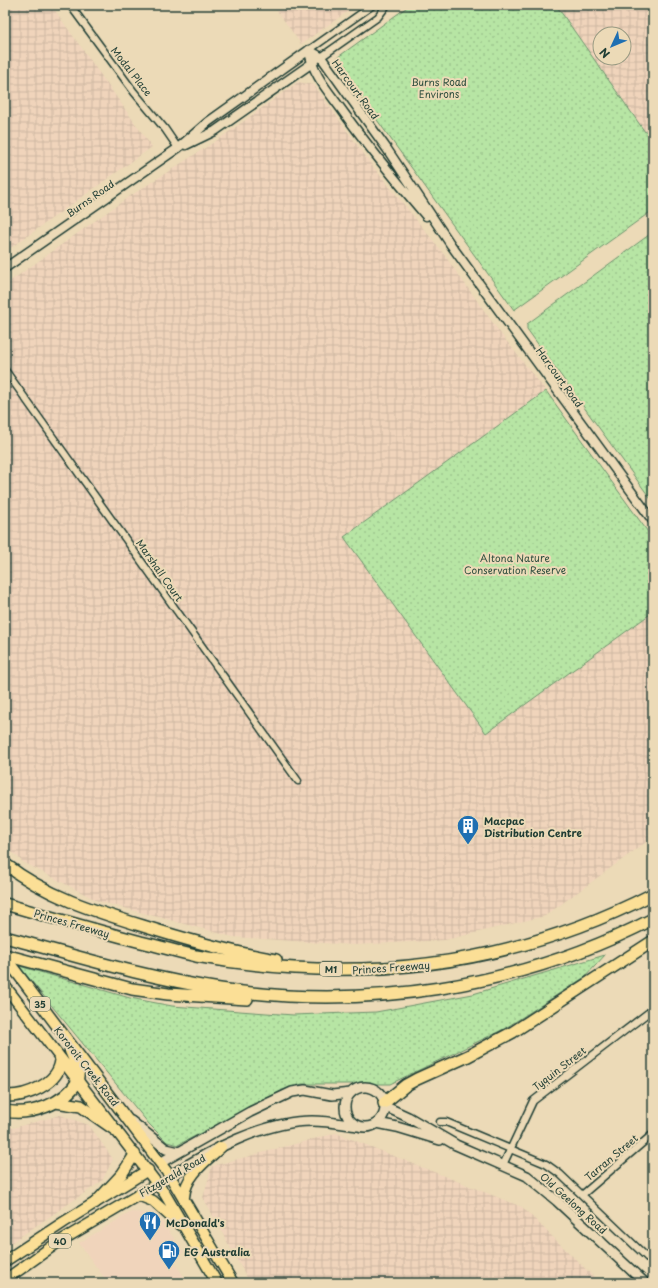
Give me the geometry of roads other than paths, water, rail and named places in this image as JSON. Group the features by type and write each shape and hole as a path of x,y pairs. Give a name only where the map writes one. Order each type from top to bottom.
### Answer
{"highway":[{"path":"5,864 54,895 80,906 131,923 228,951 337,970"},
{"name":"Princes Freeway","path":"5,904 83,927 195,955 255,964 337,970 418,966 460,960 502,950 582,925 653,894"},
{"path":"5,956 119,986 168,994 270,999 381,995 446,987 528,968 588,948 653,919"},
{"path":"5,937 154,977 220,989 299,996 381,995"},
{"path":"384,1105 406,1085 468,1056 513,1032 653,941"},
{"path":"5,1096 24,1095 38,1088 57,1072 61,1060"},
{"path":"5,1111 34,1110 56,1102 69,1093 78,1081"},
{"path":"56,1102 81,1106 117,1131"}],"main road":[{"name":"Kororoit Creek Road","path":"5,956 170,1176 233,1283"},
{"name":"Kororoit Creek Road","path":"5,986 148,1170 187,1231 217,1283"},
{"path":"65,1038 78,1068 78,1081"},
{"path":"359,1088 369,1088 378,1092 384,1105 383,1116 377,1123 368,1127 357,1126 350,1120 345,1111 346,1101 351,1093 359,1088"},
{"name":"Fitzgerald Road","path":"5,1262 148,1170 250,1112 292,1092 305,1090 332,1095 351,1093"},
{"name":"Old Geelong Road","path":"384,1105 456,1145"},
{"path":"127,1118 166,1149 179,1152"},
{"name":"Fitzgerald Road","path":"5,1280 63,1239 221,1147 247,1136 283,1125 311,1121 357,1126"},
{"name":"Old Geelong Road","path":"377,1123 397,1127 456,1145 527,1176 543,1188 645,1283"},
{"path":"184,1198 185,1189 189,1181 202,1165 221,1147"},
{"path":"95,1203 122,1174 135,1154"},
{"path":"138,1195 153,1201 187,1231"}],"street":[{"name":"Modal Place","path":"70,5 134,92 165,129 178,148"},
{"path":"309,50 373,5"},
{"path":"321,57 378,17 387,5"},
{"name":"Burns Road","path":"5,272 14,264 178,148 208,122 309,50"},
{"name":"Harcourt Road","path":"309,50 321,57 387,149 451,245 653,521"},
{"name":"Harcourt Road","path":"309,50 311,64 320,80 377,158 451,245"},
{"name":"Burns Road","path":"178,148 215,131 321,57"},
{"name":"Burns Road","path":"5,268 14,264"},
{"name":"Marshall Court","path":"5,370 298,781"},
{"name":"Tyquin Street","path":"503,1165 533,1101 653,1009"},
{"path":"440,1122 446,1122 546,1164 560,1174 653,1263"},
{"name":"Tarran Street","path":"582,1195 653,1134"}],"place":[{"name":"Macpac Distribution Centre","path":"468,846"},
{"name":"McDonald's","path":"150,1242"},
{"name":"EG Australia","path":"169,1270"}],"park label":[{"name":"Burns Road Environs","path":"439,86"},
{"name":"Altona Nature Conservation Reserve","path":"515,562"}]}
